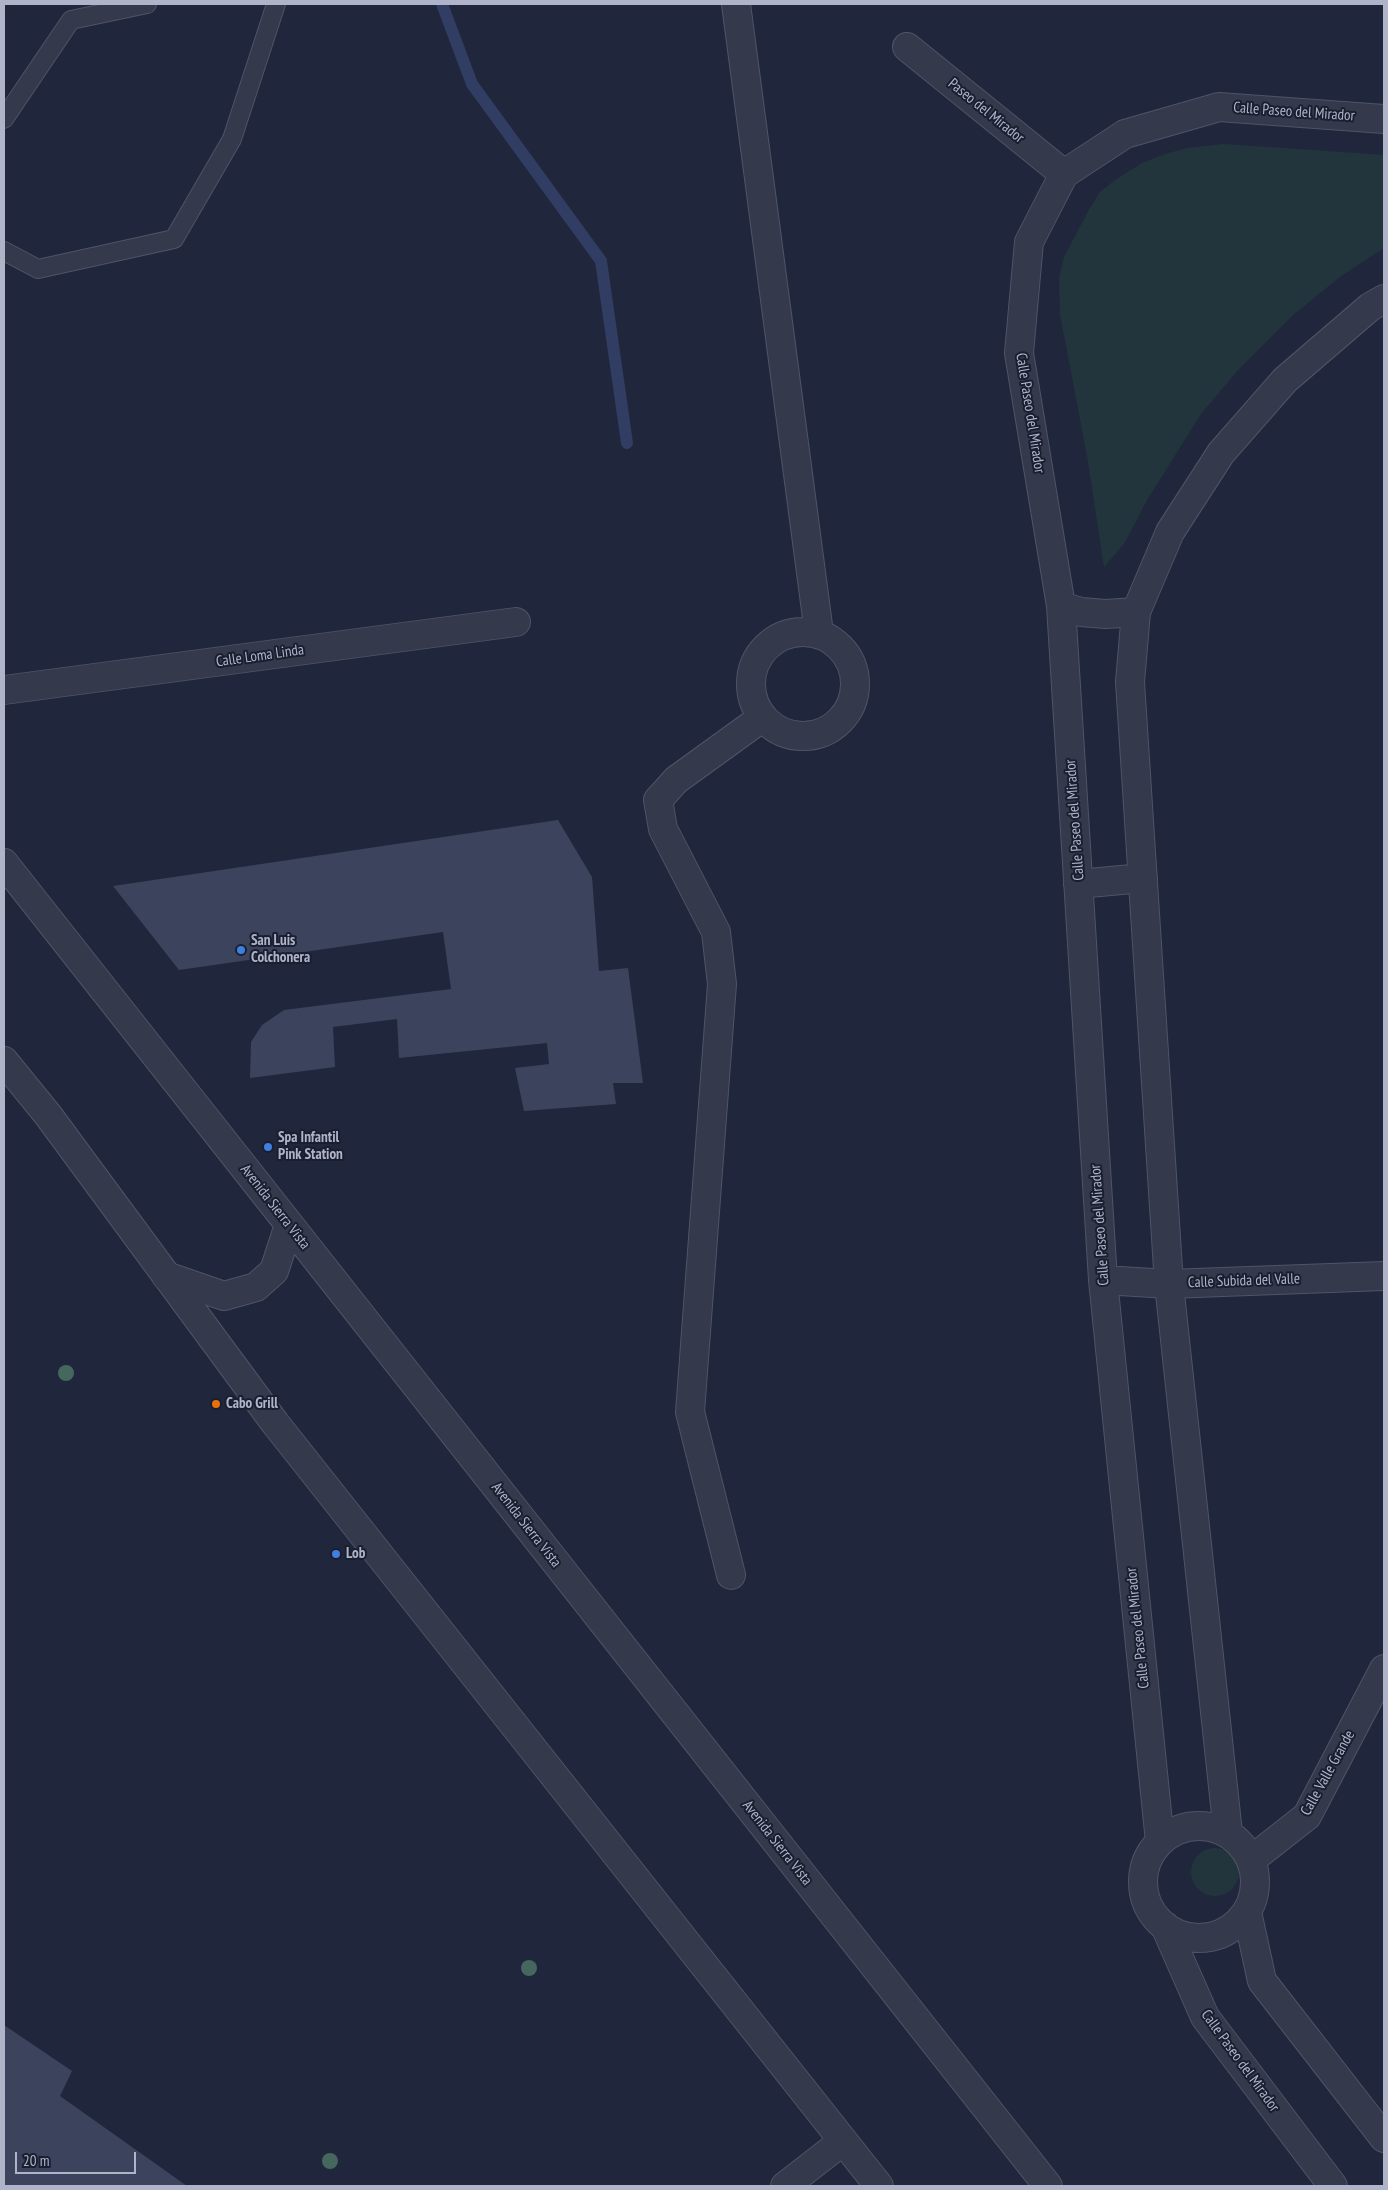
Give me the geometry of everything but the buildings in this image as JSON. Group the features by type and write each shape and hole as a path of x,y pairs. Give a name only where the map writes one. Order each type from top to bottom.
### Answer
{"street":[{"path":"736,4 819,633"},
{"name":"Paseo del Mirador","path":"907,47 1064,174"},
{"name":"Calle Paseo del Mirador","path":"1160,1842 1104,1280 1061,606 1019,353 1029,242 1064,174 1125,134 1219,107 1384,119"},
{"path":"1228,1833 1169,1284 1130,682 1136,612 1170,532 1221,453 1285,380 1370,307 1384,299"},
{"path":"1061,606 1081,612 1106,614 1136,612"},
{"name":"Calle Loma Linda","path":"4,690 516,622"},
{"path":"796,632 819,633 835,642 846,652 854,670 856,688 850,709 838,723 822,733 812,736 793,735 776,729 763,717 753,701 751,683 754,665 764,648 778,637 796,632"},
{"path":"731,1575 690,1412 722,984 716,932 663,829 658,800 676,780 763,717"},
{"name":"Avenida Sierra Vista","path":"4,863 1048,2186"},
{"path":"1078,884 1143,878"},
{"path":"4,1061 48,1115 275,1423 879,2186"},
{"path":"166,1276 224,1296 256,1287 274,1272 289,1225"},
{"name":"Calle Subida del Valle","path":"1104,1280 1169,1284 1384,1276"},
{"name":"Calle Valle Grande","path":"1252,1860 1307,1816 1384,1669"},
{"path":"1193,1826 1211,1826 1228,1833 1242,1845 1252,1860 1256,1877 1254,1895 1247,1912 1235,1925 1219,1934 1201,1938 1182,1935 1165,1926 1152,1912 1144,1895 1143,1876 1149,1857 1160,1842 1175,1831 1193,1826"},
{"path":"1247,1912 1262,1981 1384,2138"},
{"name":"Calle Paseo del Mirador","path":"1165,1926 1205,2017 1333,2186"},
{"path":"785,2186 843,2141"}],"lane":[{"path":"4,119 71,20 147,4"},
{"path":"4,251 38,269 174,240 232,140 276,4"}],"shaded area":[{"path":"1224,144 1384,155 1384,248 1341,276 1292,316 1238,370 1201,414 1147,500 1124,544 1104,567 1088,461 1060,314 1059,279 1064,257 1100,192 1115,180 1142,163 1165,154 1187,148"},
{"path":"1210,1848 1220,1848 1232,1855 1239,1867 1239,1877 1232,1889 1220,1896 1210,1896 1202,1892 1195,1885 1191,1877 1191,1867 1195,1859 1202,1852"}],"waterway":[{"path":"442,4 472,84 601,261 627,443"}],"place":[{"name":"San Luis Colchonera","path":"241,950"},
{"name":"Spa Infantil Pink Station","path":"268,1147"},
{"name":"Cabo Grill","path":"216,1404"},
{"name":"Lob","path":"336,1554"}]}
